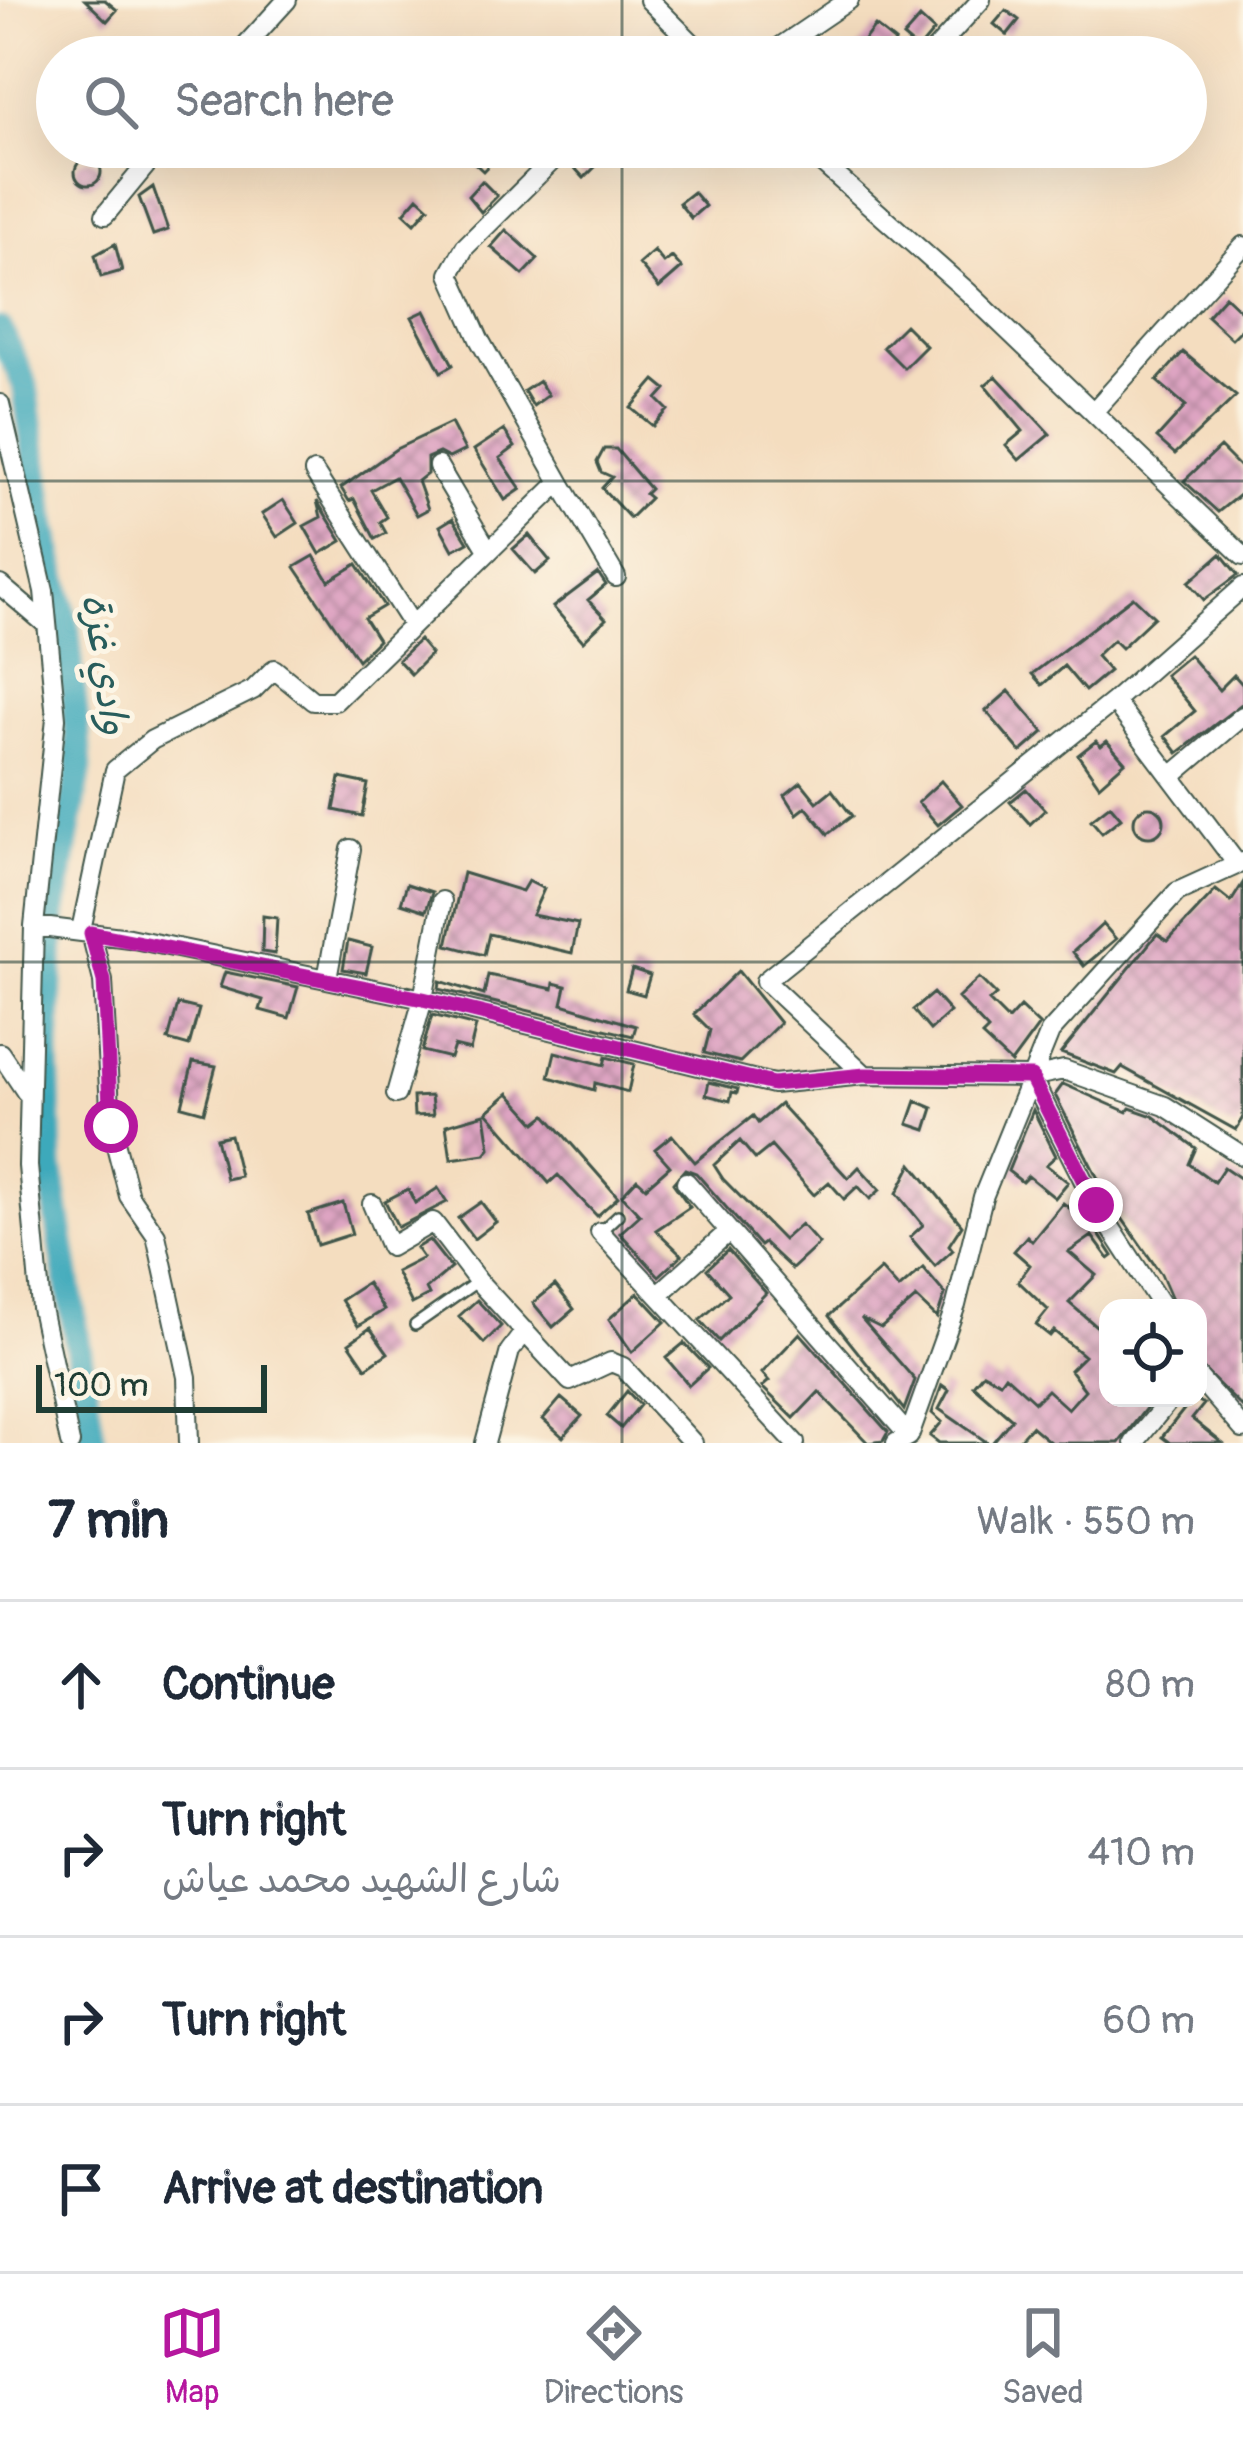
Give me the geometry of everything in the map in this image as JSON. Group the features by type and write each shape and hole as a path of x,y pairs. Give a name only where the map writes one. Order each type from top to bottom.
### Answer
{"street":[{"path":"255,36 287,0"},
{"path":"649,0 685,36"},
{"path":"796,36 849,0"},
{"path":"948,36 981,0"},
{"path":"105,215 144,168"},
{"path":"545,168 465,247 450,274 479,339 616,577"},
{"path":"828,168 1243,556"},
{"path":"1093,412 1243,246"},
{"path":"0,404 47,625 56,718 63,929 104,981 111,1126 129,1196 156,1235 187,1377 189,1443"},
{"path":"438,466 488,550"},
{"path":"314,472 411,622"},
{"path":"70,1443 32,1235 26,1092 63,929 115,770 152,740 253,690 274,669 313,701 334,701 560,482"},
{"path":"0,585 47,625"},
{"path":"865,1075 766,981 1114,701 1243,587"},
{"path":"686,1181 903,1440 956,1305 982,1197 1050,1032 1177,892 1240,863 1114,701"},
{"path":"1173,775 1243,716"},
{"path":"327,979 351,849"},
{"path":"396,1094 423,999 442,901"},
{"path":"63,929 423,999 773,1084 865,1075 1031,1077 1064,1070 1165,1106 1243,1156"},
{"path":"0,1053 26,1092"},
{"path":"1031,1077 1096,1205 1157,1299"},
{"path":"372,1204 390,1247 433,1222 478,1281 570,1381 610,1362 623,1366 693,1443"},
{"path":"600,1232 795,1443"},
{"path":"658,1295 728,1232"},
{"path":"485,1443 510,1351 525,1331"},
{"path":"1207,1387 1243,1429"},
{"path":"1134,1443 1164,1407"}],"lane":[{"path":"600,1232 618,1215"},
{"path":"415,1325 478,1281"}],"building":[{"path":"85,0 105,0 117,10 107,21"},
{"path":"1006,10 1019,20 1007,35 994,24"},
{"path":"920,18 934,31 930,36 904,36"},
{"path":"875,26 888,36 867,36"},
{"path":"76,168 100,168 98,182 78,182"},
{"path":"575,168 594,168 584,178"},
{"path":"482,181 497,196 481,212 468,196"},
{"path":"153,187 168,230 153,235 139,197"},
{"path":"693,192 705,206 691,218 679,203"},
{"path":"418,197 429,207 415,223 404,213"},
{"path":"506,230 538,259 523,275 491,247"},
{"path":"115,244 122,271 101,277 95,255"},
{"path":"654,251 664,263 672,257 682,268 659,288 639,264"},
{"path":"1225,296 1243,313 1243,328 1232,339 1207,316"},
{"path":"425,311 453,365 441,372 412,317"},
{"path":"905,325 926,346 904,368 883,347"},
{"path":"1183,352 1236,396 1175,454 1157,438 1186,406 1157,381"},
{"path":"996,376 1050,434 1019,460 1006,445 1023,431 985,385"},
{"path":"655,380 666,389 657,399 668,410 653,426 631,408"},
{"path":"539,381 548,395 533,406 524,391"},
{"path":"451,423 465,450 449,458 439,453 427,458 427,474 418,481 428,509 417,515 395,477 371,490 387,517 380,522 386,533 375,539 354,499 349,501 341,488 396,449"},
{"path":"504,430 515,447 500,458 521,489 505,500 474,450"},
{"path":"1220,447 1243,470 1243,492 1218,512 1184,481"},
{"path":"604,449 616,449 650,489 645,494 650,498 630,518 602,488 612,477 601,472 597,462"},
{"path":"283,500 298,523 277,537 262,514"},
{"path":"317,501 342,541 320,554 304,526 321,517"},
{"path":"453,518 468,542 453,550 440,526"},
{"path":"529,535 550,561 535,574 513,549"},
{"path":"1221,554 1238,575 1204,600 1189,582"},
{"path":"314,556 329,581 357,564 384,606 364,618 378,640 358,660 295,567"},
{"path":"598,573 606,585 588,600 606,619 583,641 553,607"},
{"path":"1133,597 1154,617 1121,648 1113,640 1096,656 1109,671 1085,691 1064,666 1042,685 1032,674"},
{"path":"419,640 431,654 411,674 398,660"},
{"path":"1189,655 1219,690 1234,675 1243,685 1243,703 1178,753 1165,736 1195,711 1165,675"},
{"path":"1009,691 1044,732 1021,752 986,711"},
{"path":"1096,741 1101,746 1107,741 1125,762 1099,785 1078,755"},
{"path":"340,778 368,784 362,816 334,810"},
{"path":"941,781 962,805 938,825 918,802"},
{"path":"801,782 817,802 832,790 852,816 828,834 806,807 797,814 785,795"},
{"path":"1026,789 1045,810 1030,824 1010,802"},
{"path":"1110,805 1121,818 1102,833 1091,820"},
{"path":"1149,807 1160,811 1164,822 1160,833 1149,837 1138,833 1134,822 1138,811"},
{"path":"463,873 522,891 528,881 544,889 532,915 578,924 572,953 489,934 484,955 447,945"},
{"path":"1243,883 1243,1119 1236,1130 1122,1067 1116,1074 1061,1053 1157,934 1168,941 1216,890 1231,902"},
{"path":"407,884 432,892 426,911 401,903"},
{"path":"263,916 277,918 275,954 262,952"},
{"path":"1103,924 1116,939 1084,966 1073,952"},
{"path":"348,941 372,947 366,973 343,969"},
{"path":"632,969 650,975 644,995 626,990"},
{"path":"738,971 780,1023 740,1062 704,1053 710,1030 694,1014"},
{"path":"225,972 298,987 289,1018 260,1010 263,1000 220,987"},
{"path":"488,975 553,989 554,983 566,986 562,1004 636,1026 633,1036 439,989 440,981 484,995"},
{"path":"979,978 996,995 989,1001 1008,1020 1020,1007 1039,1025 1011,1063 982,1036 988,1030 958,998"},
{"path":"933,993 950,1012 930,1030 913,1010"},
{"path":"178,1004 199,1009 189,1046 168,1040"},
{"path":"432,1015 476,1026 470,1050 454,1046 450,1058 422,1051"},
{"path":"555,1052 604,1065 606,1057 634,1064 628,1092 595,1083 594,1090 549,1077"},
{"path":"193,1062 216,1066 204,1112 182,1106"},
{"path":"709,1082 738,1089 737,1093 732,1092 730,1101 706,1095"},
{"path":"1063,1084 1127,1112 1130,1108 1153,1116 1196,1148 1189,1164 1214,1182 1224,1167 1243,1180 1243,1408 1207,1373 1207,1299 1172,1299 1161,1274 1108,1198 1055,1095"},
{"path":"509,1093 536,1123 546,1115 618,1197 597,1216 558,1175 549,1183 487,1112"},
{"path":"431,1096 433,1115 414,1116 413,1097"},
{"path":"916,1101 933,1108 926,1130 908,1124"},
{"path":"780,1104 848,1178 859,1167 880,1190 870,1199 858,1186 844,1199 829,1182 814,1195 771,1146 755,1159 740,1141 714,1165 723,1179 783,1240 801,1224 819,1244 792,1269 764,1243 760,1246 696,1173 685,1169 673,1183 690,1207 656,1230 682,1255 659,1276 620,1233 640,1215 622,1195 637,1179 646,1187 670,1166 655,1149 672,1135 695,1162 753,1116 758,1123"},
{"path":"1033,1110 1056,1156 1046,1165 1068,1182 1055,1198 1028,1176 1022,1182 1008,1171"},
{"path":"485,1114 490,1148 485,1154 451,1159 446,1125"},
{"path":"230,1135 240,1176 226,1179 216,1138"},
{"path":"912,1164 962,1225 949,1245 953,1250 935,1266 910,1237 923,1225 897,1193"},
{"path":"438,1188 447,1202 398,1227 385,1201 408,1189 415,1203"},
{"path":"481,1202 496,1222 474,1239 458,1218"},
{"path":"343,1203 352,1234 317,1245 308,1214"},
{"path":"1063,1203 1083,1219 1087,1216 1113,1256 1109,1259 1092,1236 1069,1252 1096,1275 1069,1303 1099,1328 1099,1407 1147,1407 1119,1443 1051,1443 1031,1426 1016,1443 992,1443 1012,1419 973,1385 983,1373 1000,1382 1005,1375 1035,1402 1047,1390 1068,1409 1085,1390 1070,1370 1084,1356 1054,1331 1050,1336 1036,1325 1048,1310 1018,1281 1030,1265 1014,1251 1027,1236 1032,1241"},
{"path":"429,1240 451,1268 426,1289 429,1295 412,1304 396,1272 423,1258 416,1248"},
{"path":"728,1250 766,1293 719,1341 700,1320 729,1294 707,1269"},
{"path":"923,1268 945,1294 937,1318 916,1298 881,1328 861,1318 915,1380 904,1410 829,1316 881,1269 899,1289"},
{"path":"367,1283 384,1310 358,1326 341,1300"},
{"path":"555,1285 574,1309 553,1327 533,1303"},
{"path":"638,1293 665,1322 632,1352 609,1319"},
{"path":"477,1300 501,1326 484,1343 459,1316"},
{"path":"370,1328 388,1353 366,1368 349,1343"},
{"path":"800,1333 888,1432 883,1441 868,1443 819,1392 794,1418 762,1387 769,1381 762,1373"},
{"path":"684,1343 708,1368 689,1385 666,1358"},
{"path":"942,1385 949,1390 939,1409 988,1443 939,1443 930,1436 942,1422 932,1413"},
{"path":"627,1391 640,1405 621,1428 607,1416"},
{"path":"561,1398 582,1416 563,1437 543,1419"},
{"path":"1186,1407 1202,1407 1192,1419 1222,1443 1170,1443 1162,1437"}],"waterway":[{"name":"وادي غزة","path":"0,330 25,385 44,523 67,631 77,733 79,768 53,916 47,1051 50,1166 93,1443"}],"route":[{"path":"111,1126 104,981 92,951 91,933 423,999 773,1084 865,1075 1031,1077 1096,1205"}]}
